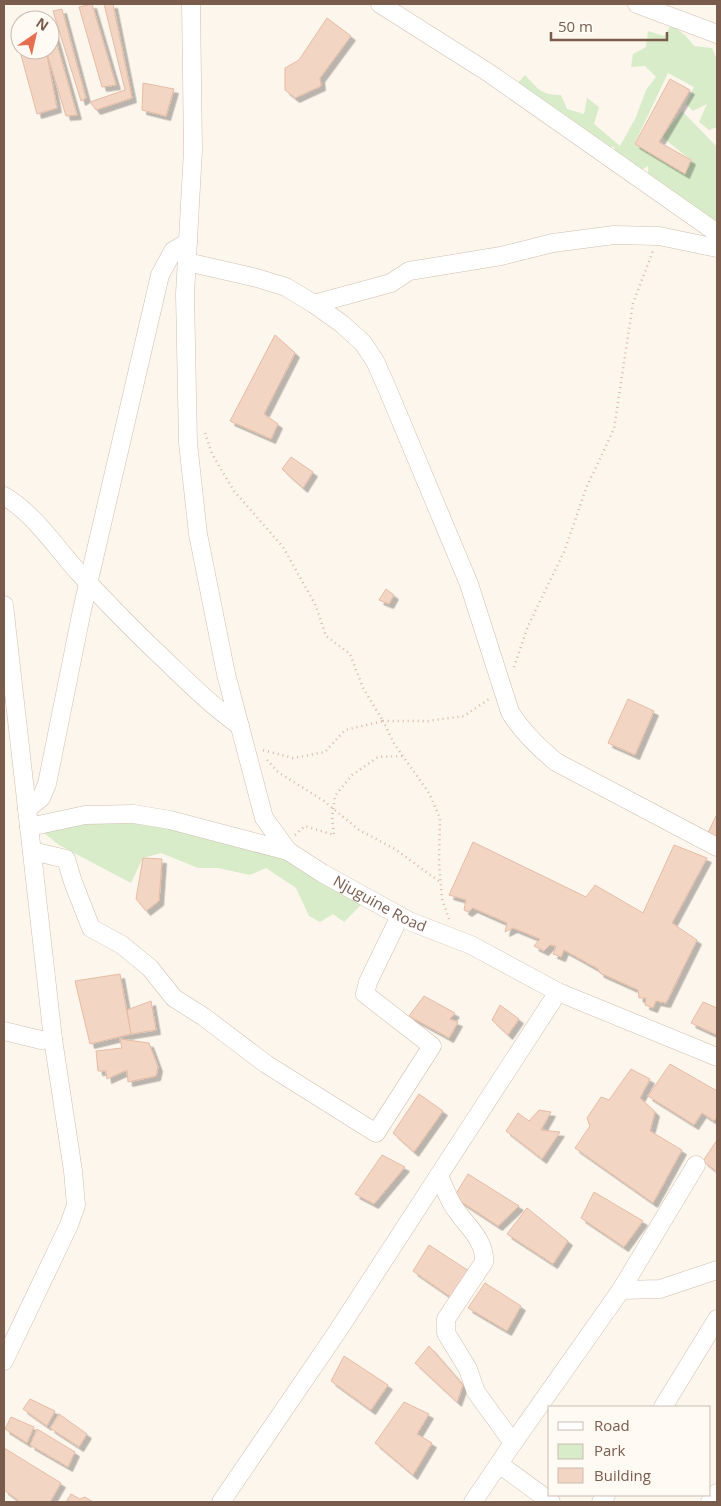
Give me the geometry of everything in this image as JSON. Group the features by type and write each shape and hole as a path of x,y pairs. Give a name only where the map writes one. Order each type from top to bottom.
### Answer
{"street":[{"path":"191,4 193,150 185,294 188,443 198,534 226,674 264,818 286,848"},
{"path":"380,4 488,74 717,233"},
{"path":"637,4 717,34"},
{"path":"314,304 391,284 409,271 501,256 553,243 614,235 659,236 717,248"},
{"path":"27,809 41,798 47,784 63,700 160,275 173,252 188,242"},
{"path":"187,262 257,278 286,287 314,304 363,342 375,361 470,584 502,690 510,712 518,725 541,750 556,762 717,846"},
{"path":"4,496 12,500 28,515 89,584 139,636 186,680 240,726"},
{"path":"4,605 53,1039 73,1172 76,1205 69,1225 4,1361"},
{"name":"Njuguine Road","path":"29,826 85,815 134,814 170,820 286,848 322,873 409,921 471,944 558,992 717,1057"},
{"path":"32,851 66,859 91,928 122,945 150,968 174,998 266,1064 376,1133 432,1046 365,994 368,982 400,916"},
{"path":"221,1502 337,1332 558,992"},
{"path":"4,1031 41,1040 53,1039"},
{"path":"473,1502 621,1290 696,1165"},
{"path":"439,1175 452,1205 485,1252 484,1262 446,1319 446,1333 468,1369 476,1392 513,1443"},
{"path":"621,1290 660,1289 717,1270"},
{"path":"664,1406 717,1319"},
{"path":"500,1464 551,1502"},
{"path":"710,1502 717,1493"}],"path":[{"path":"513,668 528,626 564,552 587,486 614,429 633,303 659,236"},
{"path":"203,426 212,454 234,491 283,547 315,604 326,636 350,654 363,688 395,745 429,793 440,818 438,863 442,899 457,939"},
{"path":"440,882 395,849 359,830 333,808 278,772 256,748 293,758 324,752 345,730 383,721 428,721 464,716 502,690"},
{"path":"286,848 305,826 334,834 332,817 335,796 352,775 378,757 402,756"}],"green space":[{"path":"671,25 685,35 694,46 712,48 717,60 717,127 709,130 699,122 707,104 693,111 686,104 694,87 668,73 635,143 685,174 691,160 662,137 682,111 717,147 717,224 690,203 669,208 648,175 648,166 640,171 620,166 614,147 600,145 583,128 516,85 525,75 540,90 549,94 561,95 567,109 584,114 587,98 599,107 594,124 620,146 636,117 646,90 656,77 645,66 631,67 633,54 646,47 648,31 664,36"},
{"path":"134,814 288,851 368,898 344,922 333,914 320,922 309,916 296,888 266,868 250,875 218,868 198,868 161,853 143,858 131,883 59,845 44,833 85,815"}],"building":[{"path":"92,4 116,85 102,87 79,7"},
{"path":"104,4 113,4 132,98 96,110 90,102 125,90"},
{"path":"62,9 86,98 81,101 60,34 60,10 58,10"},
{"path":"327,18 351,36 320,78 321,86 295,98 285,90 285,68 299,60"},
{"path":"60,55 77,115 66,116 49,60 60,60"},
{"path":"22,60 48,60 57,108 37,114"},
{"path":"670,79 690,90 659,142 691,160 685,174 635,144"},
{"path":"143,83 174,89 166,116 142,110"},
{"path":"275,335 295,353 264,414 278,424 271,439 230,421"},
{"path":"291,457 313,472 303,488 282,469"},
{"path":"386,589 394,595 389,604 379,600"},
{"path":"628,699 654,711 635,755 608,743"},
{"path":"717,814 717,841 706,837"},
{"path":"473,842 586,897 595,885 643,913 674,845 707,858 672,923 697,940 666,1003 656,1001 653,1008 645,1005 646,998 639,998 638,990 600,973 598,969 564,950 561,957 553,954 556,946 550,945 544,951 534,946 540,939 513,928 505,932 507,923 473,908 468,912 464,910 466,900 449,895"},
{"path":"143,858 162,859 159,901 146,911 136,899"},
{"path":"120,974 131,1034 90,1044 75,981"},
{"path":"424,996 455,1013 450,1019 458,1022 449,1038 409,1016"},
{"path":"151,1001 156,1030 131,1034 127,1010"},
{"path":"703,1002 717,1008 717,1035 691,1023"},
{"path":"500,1005 519,1019 508,1035 492,1020"},
{"path":"120,1039 149,1043 158,1067 156,1076 128,1082 127,1070 107,1079 106,1071 98,1071 96,1051 122,1048"},
{"path":"670,1064 717,1091 717,1117 714,1121 702,1113 694,1125 648,1096"},
{"path":"631,1069 650,1079 640,1098 655,1112 650,1131 682,1150 653,1203 575,1148 590,1126 587,1118 601,1097 609,1100"},
{"path":"419,1094 443,1111 414,1152 393,1133"},
{"path":"539,1110 551,1112 541,1130 560,1132 542,1159 506,1131 518,1113 529,1121"},
{"path":"717,1140 717,1172 703,1161"},
{"path":"382,1155 405,1167 374,1204 355,1194"},
{"path":"468,1174 519,1206 498,1226 454,1197"},
{"path":"594,1192 643,1221 624,1247 581,1218"},
{"path":"527,1208 568,1241 553,1264 507,1234"},
{"path":"429,1245 475,1275 452,1298 413,1271"},
{"path":"485,1283 521,1306 507,1331 468,1308"},
{"path":"429,1346 463,1385 457,1402 415,1363"},
{"path":"344,1356 388,1385 371,1410 331,1381"},
{"path":"30,1399 55,1411 47,1426 23,1409"},
{"path":"404,1402 429,1414 417,1434 432,1443 413,1475 375,1443"},
{"path":"59,1414 87,1434 79,1447 50,1428"},
{"path":"11,1417 34,1427 27,1443 5,1429"},
{"path":"37,1429 75,1452 68,1467 30,1445"},
{"path":"4,1448 61,1483 50,1502 17,1502 18,1500 4,1490"},
{"path":"71,1494 80,1499 85,1497 93,1502 66,1502"}]}
